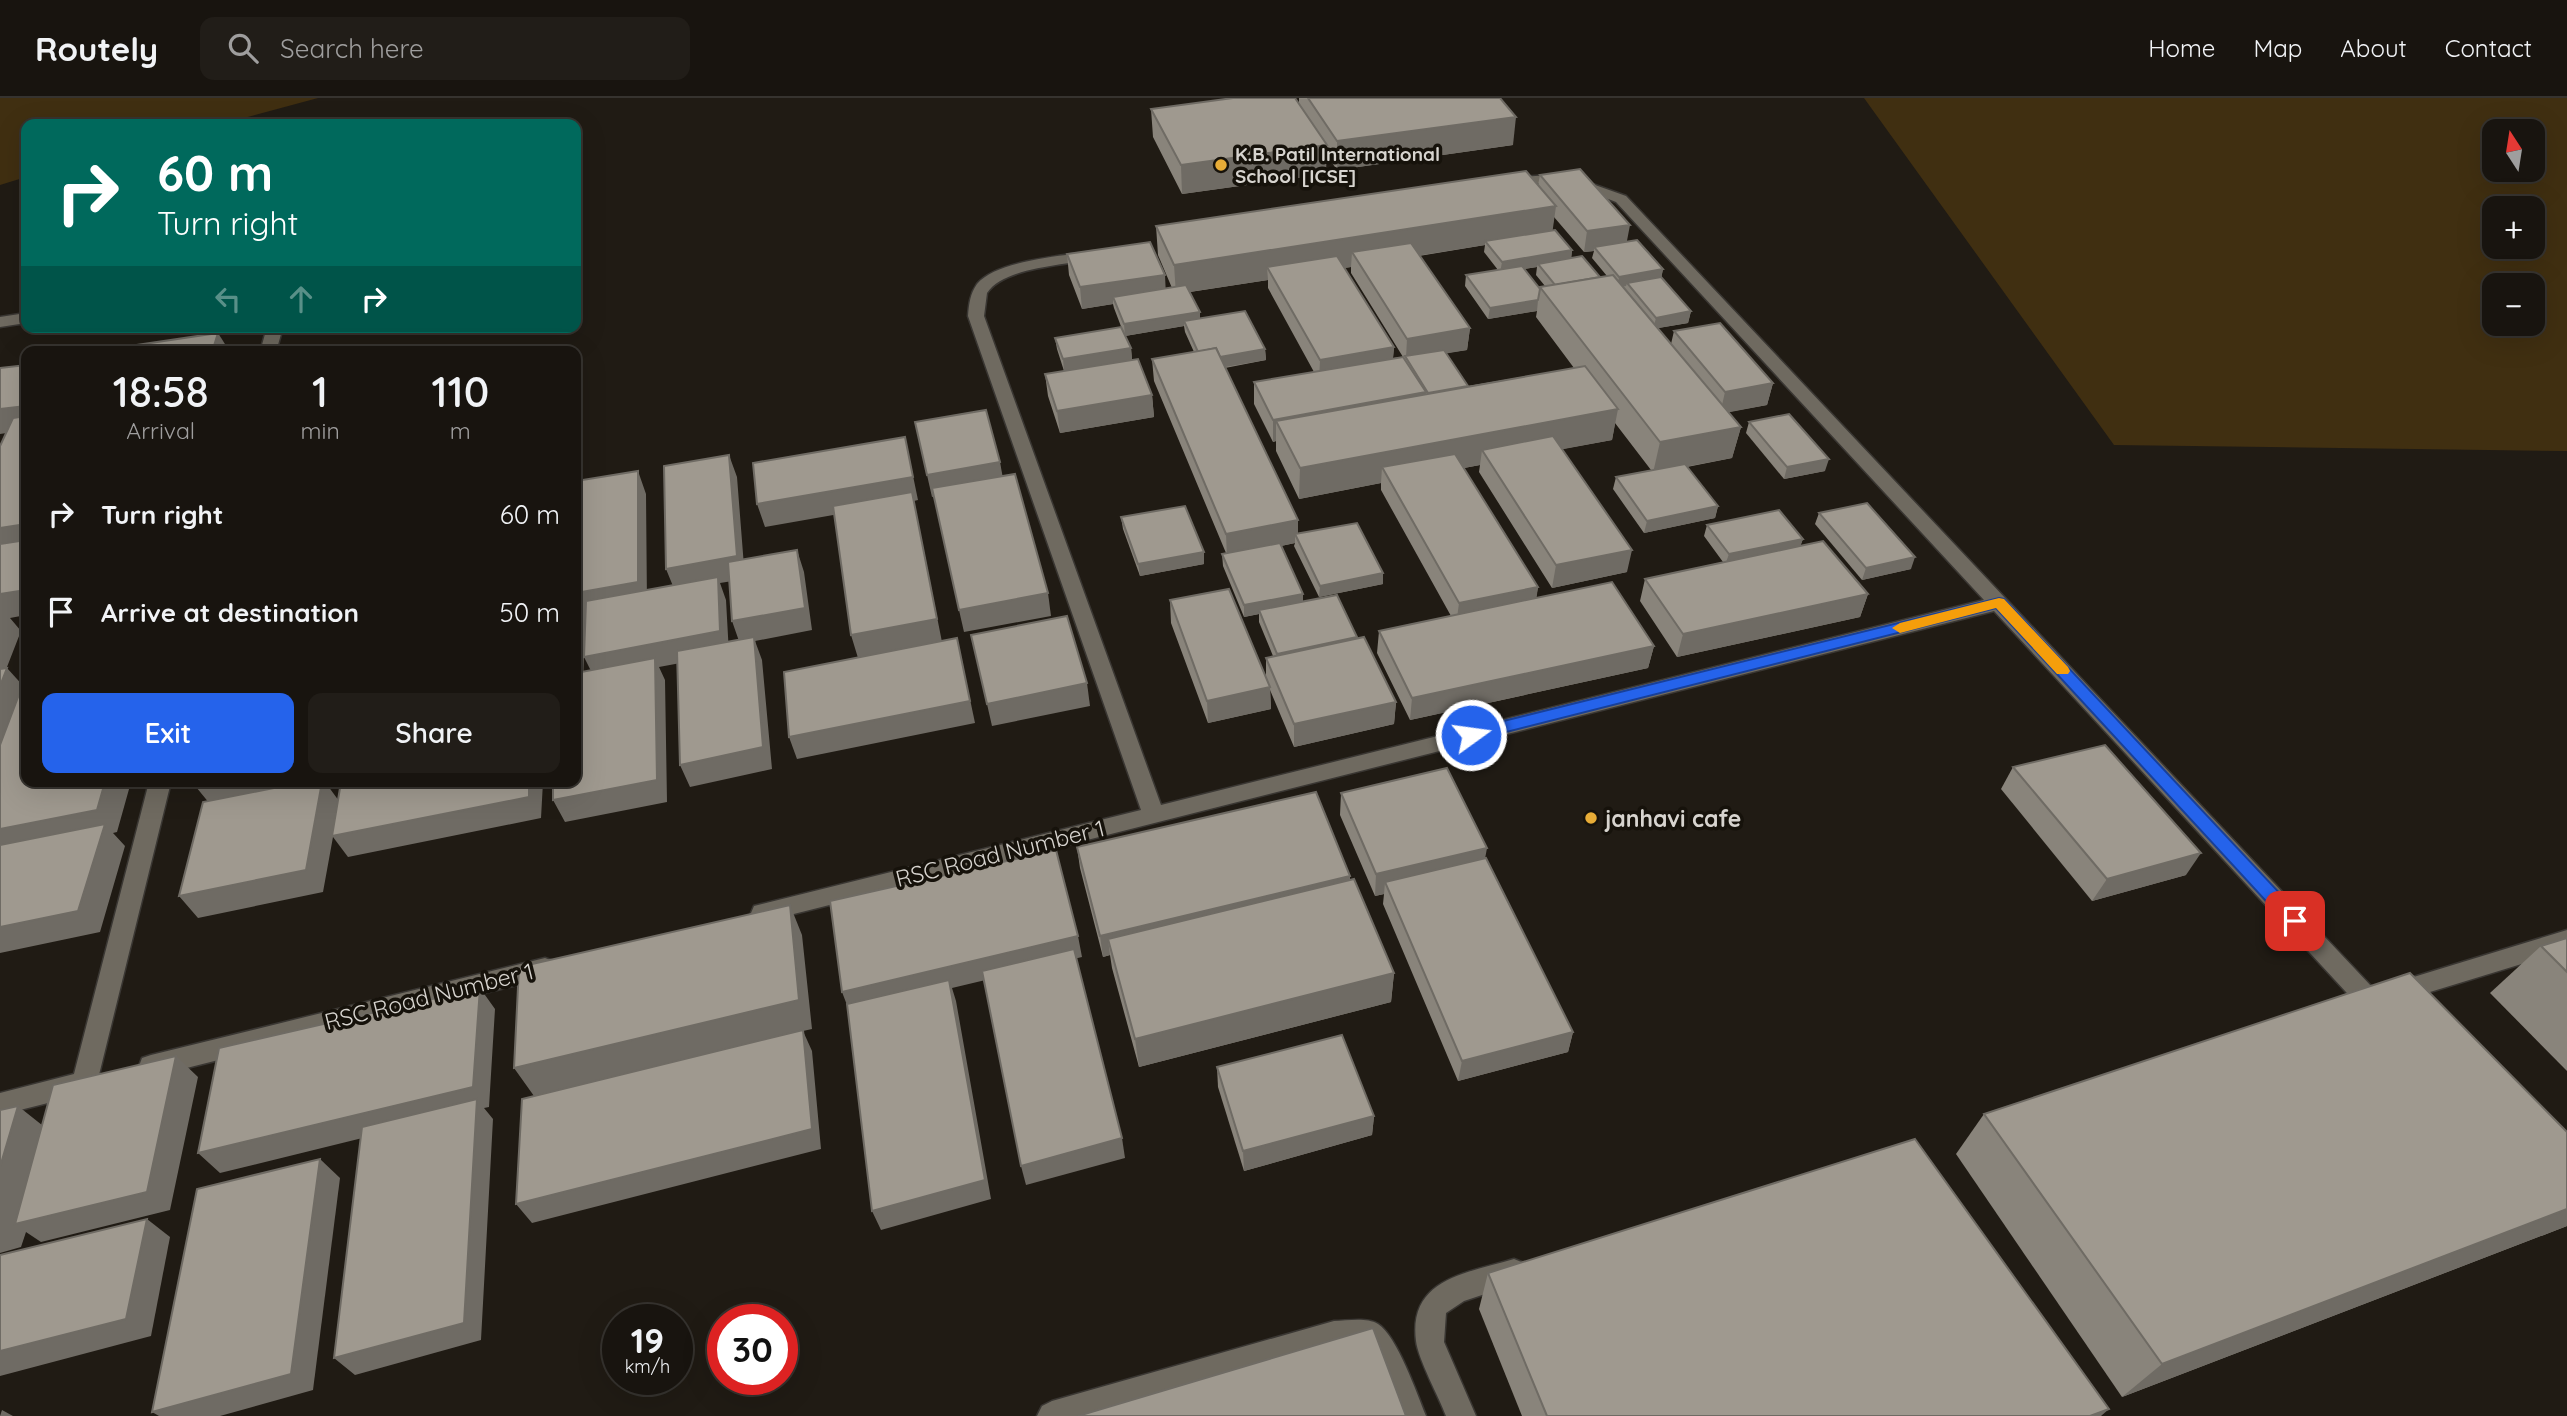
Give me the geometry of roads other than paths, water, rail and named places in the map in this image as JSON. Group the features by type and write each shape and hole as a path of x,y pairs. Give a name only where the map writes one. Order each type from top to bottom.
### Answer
{"street":[{"path":"1492,184 1539,178 1569,179 1620,199 2397,1030"},
{"path":"1112,252 1004,274 987,282 976,299 976,316 1154,815"},
{"path":"0,322 21,319"},
{"name":"RSC Road Number 1","path":"748,917 1999,603"},
{"path":"84,1083 159,787"},
{"path":"2369,1000 2567,940"},
{"name":"RSC Road Number 1","path":"0,1104 572,961"},
{"path":"1461,1416 1430,1342 1433,1307 1457,1290 1535,1265"},
{"path":"1052,1416 1334,1335 1370,1335 1396,1376 1411,1416"}],"place":[{"name":"K.B. Patil International School [ICSE]","path":"1221,165"},
{"name":"janhavi cafe","path":"1591,818"}]}
